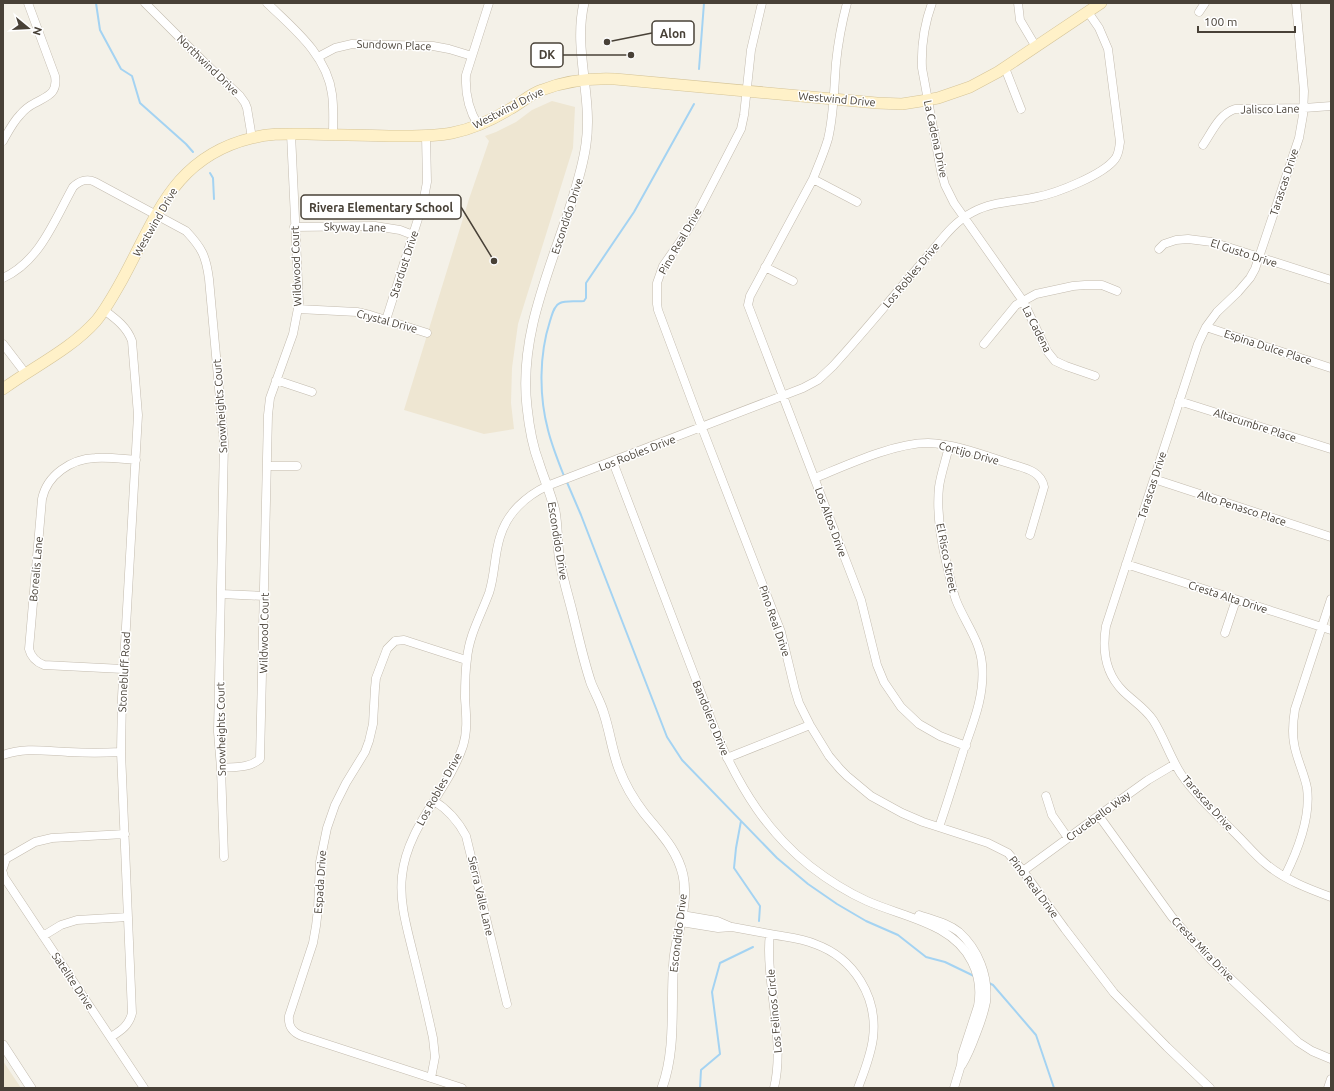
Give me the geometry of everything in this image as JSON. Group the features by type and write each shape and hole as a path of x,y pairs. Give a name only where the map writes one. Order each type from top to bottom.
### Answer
{"main road":[{"name":"Westwind Drive","path":"3,390 80,336 95,321 104,310 156,215 176,184 198,163 225,147 252,138 268,135 426,136 453,133 478,125 496,117 541,90 583,80 615,79 877,103 902,104 927,100 960,91 989,78 1101,3"}],"street":[{"path":"3,141 19,115 50,95 55,89 56,76 28,3"},
{"name":"Northwind Drive","path":"145,3 245,102 252,138"},
{"path":"267,3 302,37 318,57 324,68 332,94 333,135"},
{"path":"478,125 470,110 466,95 466,75 489,3"},
{"name":"Escondido Drive","path":"584,3 580,31 583,80 588,123 587,140 583,166 575,193 535,313 527,352 525,388 530,429 535,450 555,513 560,563 583,655 592,684 606,719 615,756 627,786 635,800 663,834 675,853 683,875 684,906 674,955 671,1053 662,1088"},
{"name":"Pino Real Drive","path":"762,3 753,36 744,115 737,137 684,236 663,266 657,283 656,294 658,310 778,625 786,650 799,703 810,725 829,756 867,793 902,813 939,827 981,840 1008,853 1114,993 1210,1088"},
{"name":"Los Altos Drive","path":"847,3 840,32 836,60 828,138 812,179 750,296 748,305 861,600 877,665 884,682 901,707 919,724 940,736 966,746"},
{"name":"La Cadena Drive","path":"932,3 925,24 922,54 927,100 945,185 954,203 1023,301"},
{"path":"1018,3 1020,20 1036,47"},
{"path":"1199,12 1205,3"},
{"name":"Tarascas Drive","path":"1296,3 1304,91 1304,108 1299,138 1255,269 1238,292 1222,306 1206,327 1198,344 1106,626 1104,643 1108,667 1116,683 1123,691 1148,712 1175,764 1202,800 1266,864 1303,886 1331,897"},
{"name":"Los Robles Drive","path":"430,1078 435,1057 433,1038 402,904 402,875 405,857 411,841 457,761 464,743 466,730 466,660 470,640 476,621 488,595 492,582 500,538 503,528 510,516 527,497 547,486 783,397 803,388 821,377 834,366 943,237 964,217 984,207 1038,197 1063,190 1093,175 1115,160 1118,155 1120,142 1110,56 1103,36 1088,12"},
{"name":"Sundown Place","path":"318,57 335,48 352,44 433,46 449,48 472,56"},
{"path":"1005,68 1021,109"},
{"name":"Jalisco Lane","path":"1203,145 1221,118 1230,111 1243,108 1304,108 1331,106"},
{"name":"Wildwood Court","path":"222,768 247,766 255,764 260,759 270,398 292,334 298,309 299,293 294,227 291,134"},
{"name":"Stardust Drive","path":"386,320 423,203 427,182 426,136"},
{"path":"812,179 857,202"},
{"name":"Snowheights Court","path":"3,278 19,268 35,253 73,187 82,181 87,180 95,182 186,231 197,243 204,254 207,266 224,443 218,732 222,768 224,857"},
{"name":"Skyway Lane","path":"294,227 375,226 400,230 414,235"},
{"name":"El Gusto Drive","path":"1159,249 1171,241 1188,239 1212,242 1331,280"},
{"path":"765,267 793,281"},
{"path":"984,344 1016,305 1036,294 1073,286 1102,285 1117,291"},
{"name":"La Cadena","path":"1023,301 1047,351 1055,361 1080,372 1095,376"},
{"name":"Crystal Drive","path":"298,309 357,312 427,333"},
{"name":"Stonebluff Road","path":"104,310 123,325 132,342 138,397 121,752 132,1013 126,1026 111,1037"},
{"name":"Espina Dulce Place","path":"1206,327 1331,368"},
{"path":"3,344 26,374"},
{"path":"276,380 312,392"},
{"name":"Altacumbre Place","path":"1179,401 1331,449"},
{"name":"Cortijo Drive","path":"815,478 896,448 923,444 948,446 1016,466 1039,475 1044,487 1030,535"},
{"name":"El Risco Street","path":"939,827 974,720 981,692 982,664 974,635 955,597 941,532 938,500 939,487 940,476 948,446"},
{"name":"Borealis Lane","path":"124,669 44,665 34,660 29,649 42,499 47,485 58,473 83,460 94,458 136,460"},
{"name":"Bandolero Drive","path":"613,462 719,740 727,758 751,801 767,823 784,843 809,865 839,886 868,901 893,911 900,909 935,921 967,940 972,948 984,972 986,988 968,1056 961,1065 954,1088"},
{"path":"267,466 297,466"},
{"name":"Alto Penasco Place","path":"1154,479 1331,537"},
{"name":"Cresta Alta Drive","path":"1126,564 1331,630"},
{"path":"221,594 264,596"},
{"path":"1285,876 1293,861 1304,825 1307,809 1307,787 1294,744 1293,722 1295,710 1331,599"},
{"path":"1225,634 1236,600"},
{"name":"Espada Drive","path":"462,1088 302,1036 295,1033 291,1029 289,1016 313,943 318,909 320,862 327,828 335,805 346,782 365,752 369,741 373,724 374,688 387,649 395,641 404,640 466,660"},
{"path":"727,758 810,725"},
{"path":"3,755 20,750 31,749 76,753 121,752"},
{"name":"Crucebello Way","path":"1023,871 1148,780 1175,764"},
{"path":"1046,796 1052,815 1068,838"},
{"name":"Sierra Valle Lane","path":"434,801 448,810 455,818 466,836 507,1004"},
{"name":"Cresta Mira Drive","path":"1099,816 1172,917 1204,953 1298,1042 1312,1051 1331,1059"},
{"path":"3,868 9,857 42,840 52,838 125,834"},
{"name":"Satelite Drive","path":"3,873 4,877 144,1088"},
{"path":"43,936 68,922 83,919 128,917"},
{"path":"681,918 718,928 732,927 801,939 826,948 846,962 862,982 869,998 874,1025 873,1039 869,1055 858,1088"},
{"name":"Los Felinos Circle","path":"770,934 769,953 778,1058 774,1088"},
{"path":"3,1045 31,1088"},
{"path":"1328,1088 1331,1079"}],"shaded area":[{"path":"552,101 575,107 573,148 518,324 512,368 511,403 514,429 484,434 404,410 469,199 489,141 485,136 516,122 532,110"},
{"path":"3,1061 21,1088 3,1088"}],"waterway":[{"path":"96,3 100,30 121,69 132,76 140,103 193,152"},
{"path":"699,69 704,3"},
{"path":"564,476 548,430 542,390 542,361 546,334 552,314 556,306 560,303 584,301 586,298 586,283 634,212 694,104"},
{"path":"210,173 213,178 214,199"},
{"path":"566,480 667,737 682,760 777,858 808,884 837,904 866,921 898,935 926,957 945,962 974,976"},
{"path":"741,821 734,868 760,906 759,921"},
{"path":"700,1088 701,1070 720,1054 712,992 720,963 753,947"},
{"path":"987,982 993,985 1036,1035 1054,1088"}],"place":[{"name":"Alon","path":"607,42"},
{"name":"DK","path":"631,55"},
{"name":"Rivera Elementary School","path":"494,261"}]}
